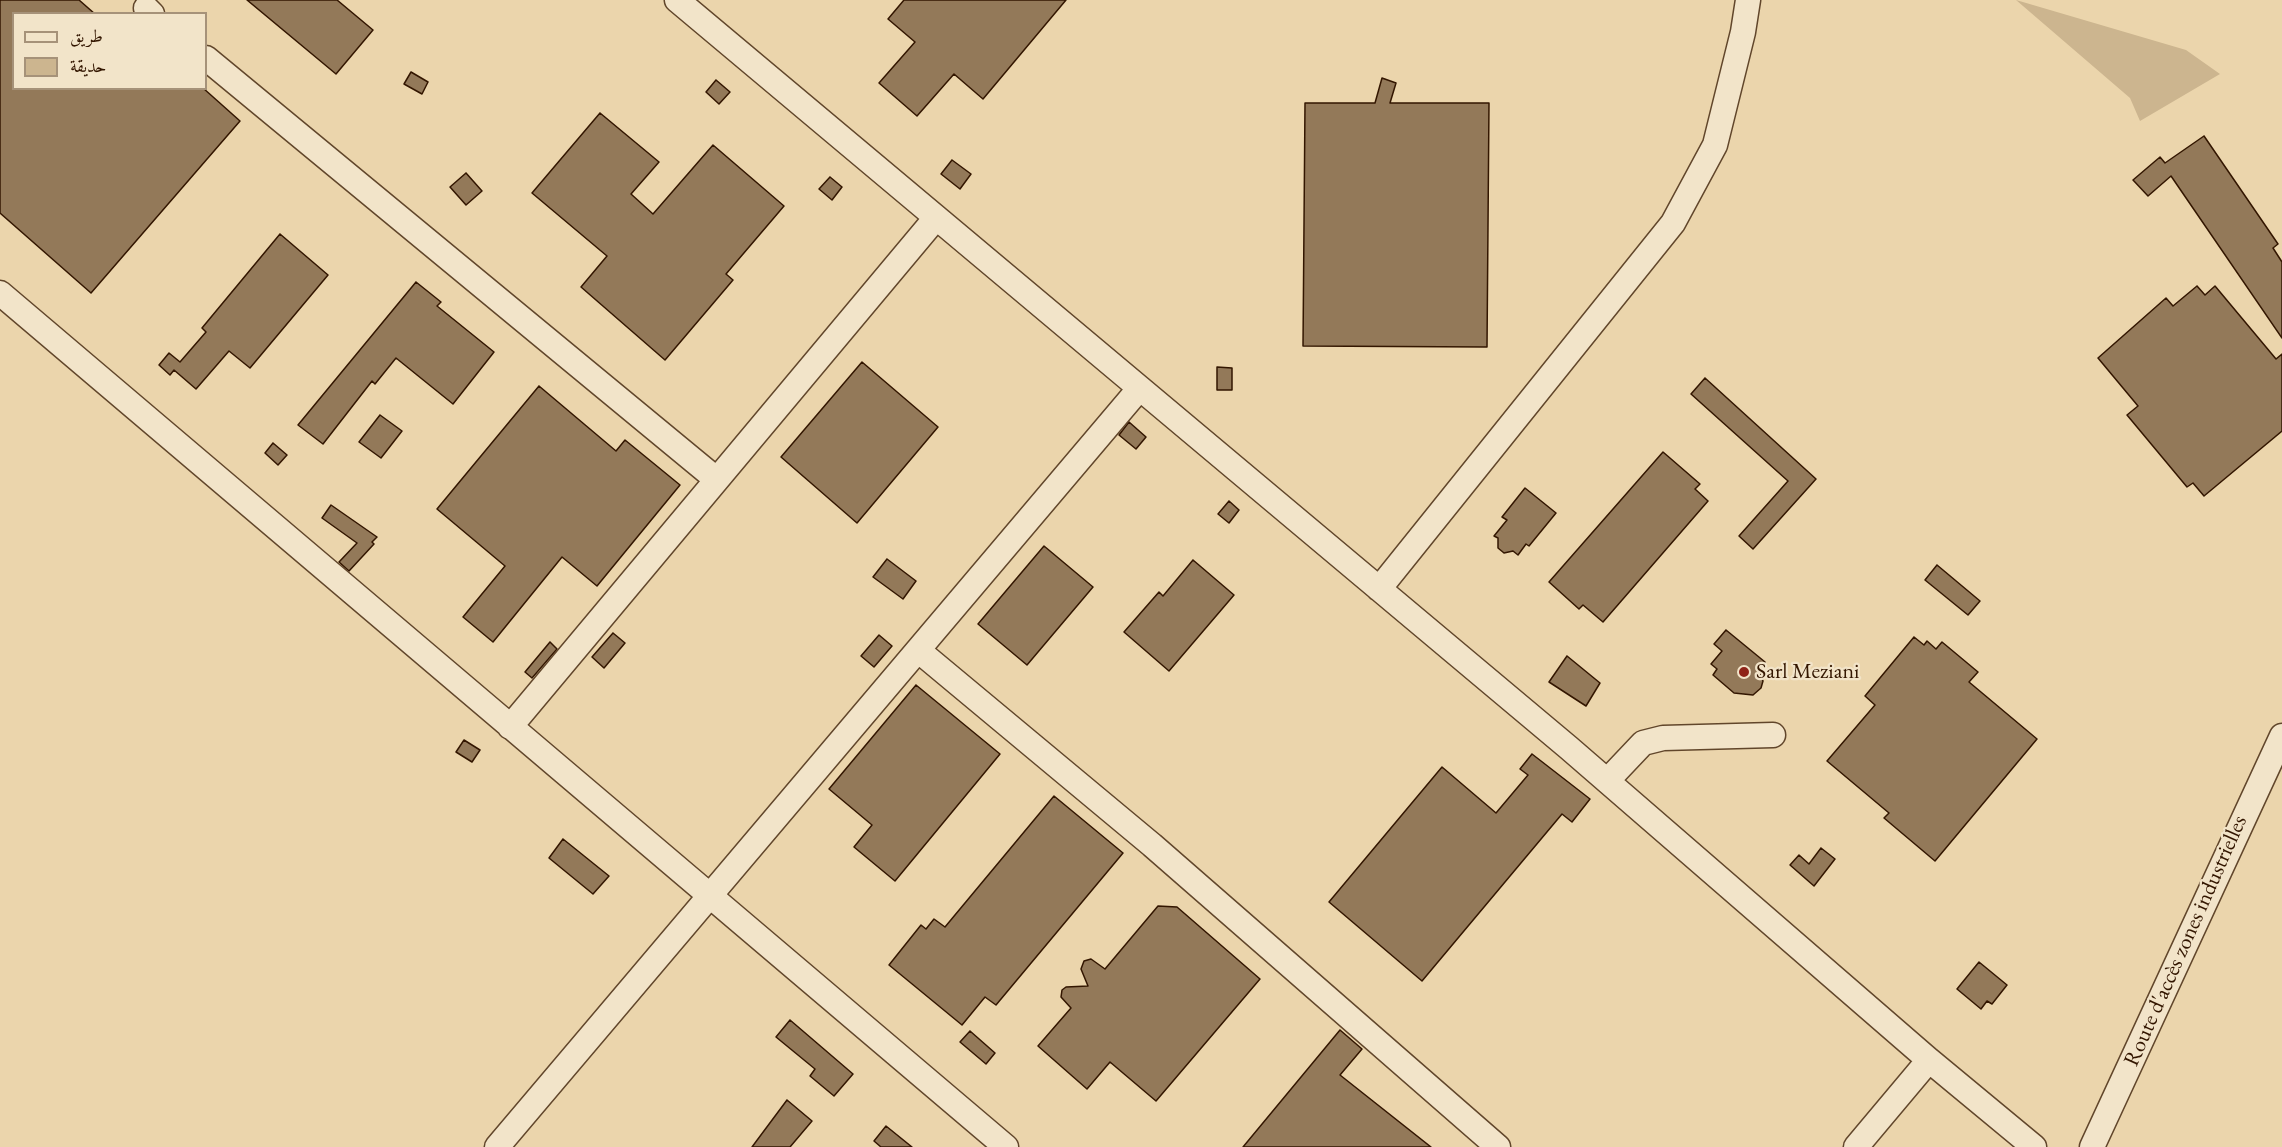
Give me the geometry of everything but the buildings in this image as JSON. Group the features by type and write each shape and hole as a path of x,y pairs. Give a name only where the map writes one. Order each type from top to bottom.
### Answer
{"street":[{"path":"677,0 1607,781 1929,1060 2034,1147"},
{"path":"1379,589 1673,223 1714,145 1743,32 1748,0"},
{"path":"207,59 716,478"},
{"path":"510,727 935,219"},
{"path":"3,301 1006,1147"},
{"path":"497,1147 1139,389"},
{"path":"919,651 1161,853 1498,1147"},
{"path":"1607,781 1643,743 1663,738 1773,735"},
{"name":"Route d'accès zones industrielles","path":"2092,1147 2282,735"},
{"path":"1856,1147 1929,1060"}],"green space":[{"path":"2016,0 2186,50 2220,74 2140,121 2130,98"}],"place":[{"name":"Sarl Meziani","path":"1744,672"}]}
